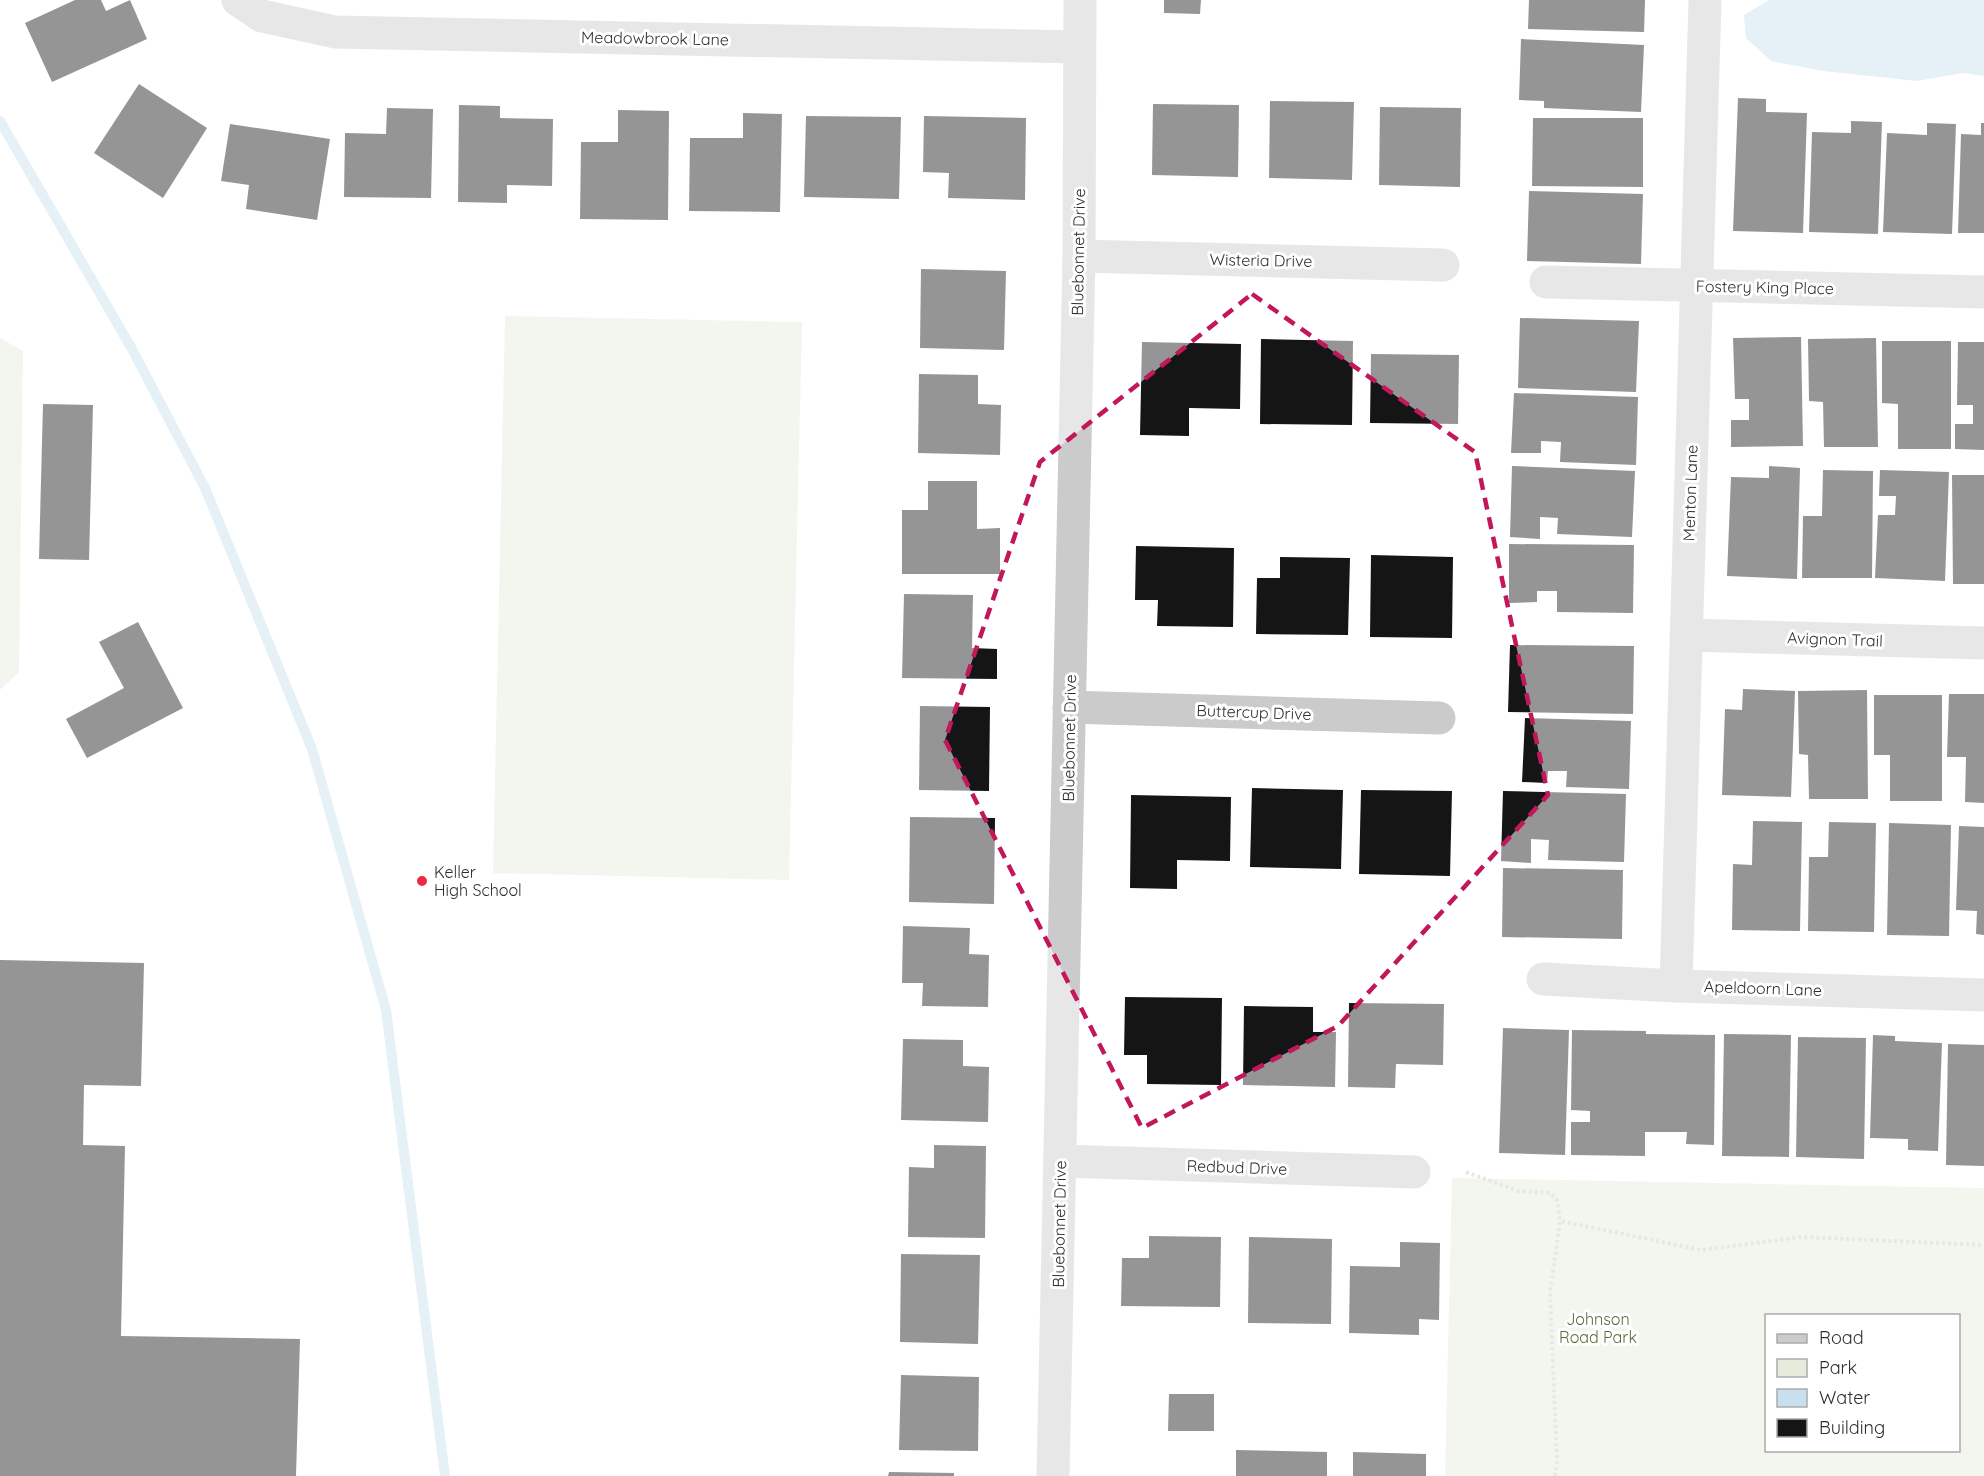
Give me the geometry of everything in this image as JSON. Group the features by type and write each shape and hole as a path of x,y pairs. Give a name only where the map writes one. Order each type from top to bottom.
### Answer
{"street":[{"name":"Meadowbrook Lane","path":"238,0 262,16 335,32 1079,47"},
{"name":"Bluebonnet Drive","path":"1053,1476 1078,256 1080,0"},
{"name":"Menton Lane","path":"1676,986 1705,0"},
{"name":"Wisteria Drive","path":"1078,256 1443,265"},
{"name":"Fostery King Place","path":"1546,282 1984,291"},
{"name":"Avignon Trail","path":"1686,634 1984,643"},
{"name":"Buttercup Drive","path":"1069,706 1438,717"},
{"name":"Apeldoorn Lane","path":"1543,979 1676,986 1984,994"},
{"name":"Redbud Drive","path":"1060,1161 1414,1172"}],"path":[{"path":"1466,1172 1518,1191 1551,1193 1557,1200 1560,1221 1550,1293 1557,1463 1555,1476"},
{"path":"1560,1221 1701,1250 1801,1237 1984,1245"}],"highlighted area":[{"path":"1252,294 1475,452 1548,795 1338,1026 1142,1128 945,740 1040,462"}],"green space":[{"path":"505,316 802,322 789,880 493,873"},
{"path":"0,338 23,351 19,672 0,690"},
{"name":"Johnson Road Park","path":"1452,1178 1984,1188 1984,1476 1445,1476"}],"water":[{"path":"1769,0 1984,0 1984,76 1963,73 1917,81 1823,71 1771,61 1746,38 1744,15"}],"building":[{"path":"75,0 101,0 106,11 130,0 147,39 52,82 25,23"},
{"path":"1164,0 1201,0 1200,14 1164,13"},
{"path":"1529,0 1645,0 1644,32 1528,29"},
{"path":"1521,39 1644,45 1641,112 1544,108 1544,101 1519,100"},
{"path":"139,84 207,128 163,198 94,153"},
{"path":"1738,98 1766,99 1766,112 1807,113 1803,233 1733,231"},
{"path":"1270,101 1354,102 1352,180 1269,178"},
{"path":"1153,104 1239,105 1238,177 1152,175"},
{"path":"459,105 500,106 500,118 553,119 552,186 507,185 507,203 458,202"},
{"path":"1380,107 1461,108 1460,187 1379,185"},
{"path":"387,108 433,109 431,198 344,197 345,133 386,134"},
{"path":"618,110 669,111 668,220 580,219 581,142 618,142"},
{"path":"743,113 782,114 780,212 689,211 690,138 743,138"},
{"path":"806,116 901,117 899,199 804,197"},
{"path":"924,116 1026,118 1025,200 948,198 949,173 923,172"},
{"path":"1533,118 1643,118 1643,187 1532,186"},
{"path":"1851,121 1882,122 1878,234 1809,232 1812,132 1851,133"},
{"path":"1927,123 1956,124 1952,234 1883,232 1887,133 1927,135"},
{"path":"1981,123 1984,123 1984,233 1958,233 1961,134 1981,135"},
{"path":"230,124 330,139 317,220 246,209 249,185 221,181"},
{"path":"1529,191 1643,194 1641,264 1527,261"},
{"path":"921,269 1006,271 1004,350 920,348"},
{"path":"1520,318 1639,321 1636,392 1518,388"},
{"path":"1801,337 1803,446 1731,447 1731,420 1749,420 1749,399 1735,399 1733,338"},
{"path":"1876,338 1878,447 1824,447 1823,402 1809,401 1808,339"},
{"path":"1261,339 1353,341 1352,425 1260,424"},
{"path":"1882,341 1951,341 1951,449 1898,449 1898,404 1882,403"},
{"path":"1142,342 1241,344 1240,409 1189,408 1189,436 1140,435"},
{"path":"1958,342 1984,342 1984,450 1955,449 1955,424 1973,424 1973,405 1957,405"},
{"path":"1371,354 1459,355 1458,424 1370,423"},
{"path":"919,374 978,375 978,404 1001,405 1000,455 918,453"},
{"path":"1514,393 1638,397 1636,465 1560,462 1561,442 1541,441 1541,453 1511,453"},
{"path":"43,404 93,405 89,560 39,559"},
{"path":"1512,466 1635,471 1632,537 1557,534 1558,518 1540,517 1540,539 1510,537"},
{"path":"1769,466 1800,468 1797,579 1727,576 1731,477 1769,478"},
{"path":"1823,470 1873,471 1872,578 1802,578 1803,516 1822,516"},
{"path":"1880,470 1949,472 1945,581 1875,578 1878,515 1895,515 1896,496 1879,496"},
{"path":"1952,475 1984,475 1984,584 1953,584"},
{"path":"928,481 977,481 977,529 1000,528 1000,574 902,574 902,510 928,510"},
{"path":"1509,544 1634,545 1633,613 1557,612 1557,591 1537,591 1537,602 1509,603"},
{"path":"1136,546 1234,548 1233,627 1157,626 1158,600 1135,600"},
{"path":"1371,555 1453,557 1452,638 1370,637"},
{"path":"1280,557 1350,558 1348,635 1256,634 1257,578 1280,578"},
{"path":"904,594 973,595 972,648 997,649 997,679 902,678"},
{"path":"138,622 183,708 87,758 66,719 124,688 99,642"},
{"path":"1510,645 1634,646 1633,714 1508,712"},
{"path":"1743,689 1795,691 1791,797 1722,795 1725,709 1742,710"},
{"path":"1867,690 1868,799 1809,799 1808,755 1799,754 1798,691"},
{"path":"1949,694 1984,694 1984,803 1965,802 1966,757 1947,757"},
{"path":"1874,695 1942,695 1942,801 1890,801 1890,755 1874,755"},
{"path":"920,706 990,707 989,791 919,790"},
{"path":"1525,718 1631,721 1629,789 1566,787 1567,771 1548,771 1547,783 1522,782"},
{"path":"1252,788 1343,790 1341,869 1250,867"},
{"path":"1361,790 1452,791 1450,876 1359,874"},
{"path":"1503,791 1626,794 1624,862 1548,860 1549,840 1531,839 1531,863 1501,861"},
{"path":"1131,795 1231,797 1230,861 1177,860 1177,889 1130,888"},
{"path":"910,817 995,818 994,904 909,902"},
{"path":"1753,821 1802,822 1800,931 1732,930 1733,864 1752,865"},
{"path":"1829,822 1876,823 1874,932 1808,931 1809,857 1828,857"},
{"path":"1889,823 1951,825 1949,936 1887,935"},
{"path":"1959,826 1984,827 1984,935 1976,934 1977,911 1956,910"},
{"path":"1503,868 1623,870 1622,939 1502,937"},
{"path":"903,926 970,928 969,954 989,955 988,1007 922,1006 923,983 902,983"},
{"path":"0,960 144,963 141,1086 84,1085 83,1145 125,1146 121,1336 300,1339 296,1476 0,1476"},
{"path":"1125,997 1222,998 1221,1085 1147,1084 1147,1055 1124,1055"},
{"path":"1349,1003 1444,1004 1443,1065 1396,1064 1395,1088 1348,1087"},
{"path":"1244,1006 1313,1007 1313,1032 1336,1032 1335,1087 1243,1085"},
{"path":"1503,1028 1569,1030 1565,1155 1499,1153"},
{"path":"1572,1030 1715,1035 1714,1145 1686,1144 1687,1132 1645,1132 1645,1156 1571,1155 1571,1122 1590,1122 1590,1111 1571,1110"},
{"path":"1724,1034 1791,1035 1789,1157 1722,1156"},
{"path":"1873,1035 1895,1036 1895,1041 1942,1043 1938,1151 1908,1150 1908,1139 1870,1138"},
{"path":"1798,1037 1866,1038 1864,1159 1796,1157"},
{"path":"903,1039 963,1040 963,1066 989,1067 988,1122 901,1120"},
{"path":"1948,1044 1984,1045 1984,1166 1946,1165"},
{"path":"934,1145 986,1146 985,1238 908,1237 909,1167 934,1168"},
{"path":"1149,1236 1221,1237 1220,1307 1121,1306 1122,1258 1149,1258"},
{"path":"1249,1237 1332,1239 1331,1324 1248,1323"},
{"path":"1400,1242 1440,1243 1439,1320 1419,1319 1419,1335 1349,1333 1350,1266 1400,1267"},
{"path":"901,1254 980,1255 978,1344 900,1342"},
{"path":"901,1375 979,1377 978,1451 899,1450"},
{"path":"1169,1394 1214,1394 1214,1431 1168,1431"},
{"path":"1236,1450 1327,1452 1327,1476 1236,1476"},
{"path":"1353,1452 1426,1454 1426,1476 1353,1476"},
{"path":"889,1472 954,1473 954,1476 888,1476"}],"waterway":[{"path":"0,121 132,349 205,488 312,749 386,1010 445,1476"}],"place":[{"name":"Keller High School","path":"422,881"}]}
